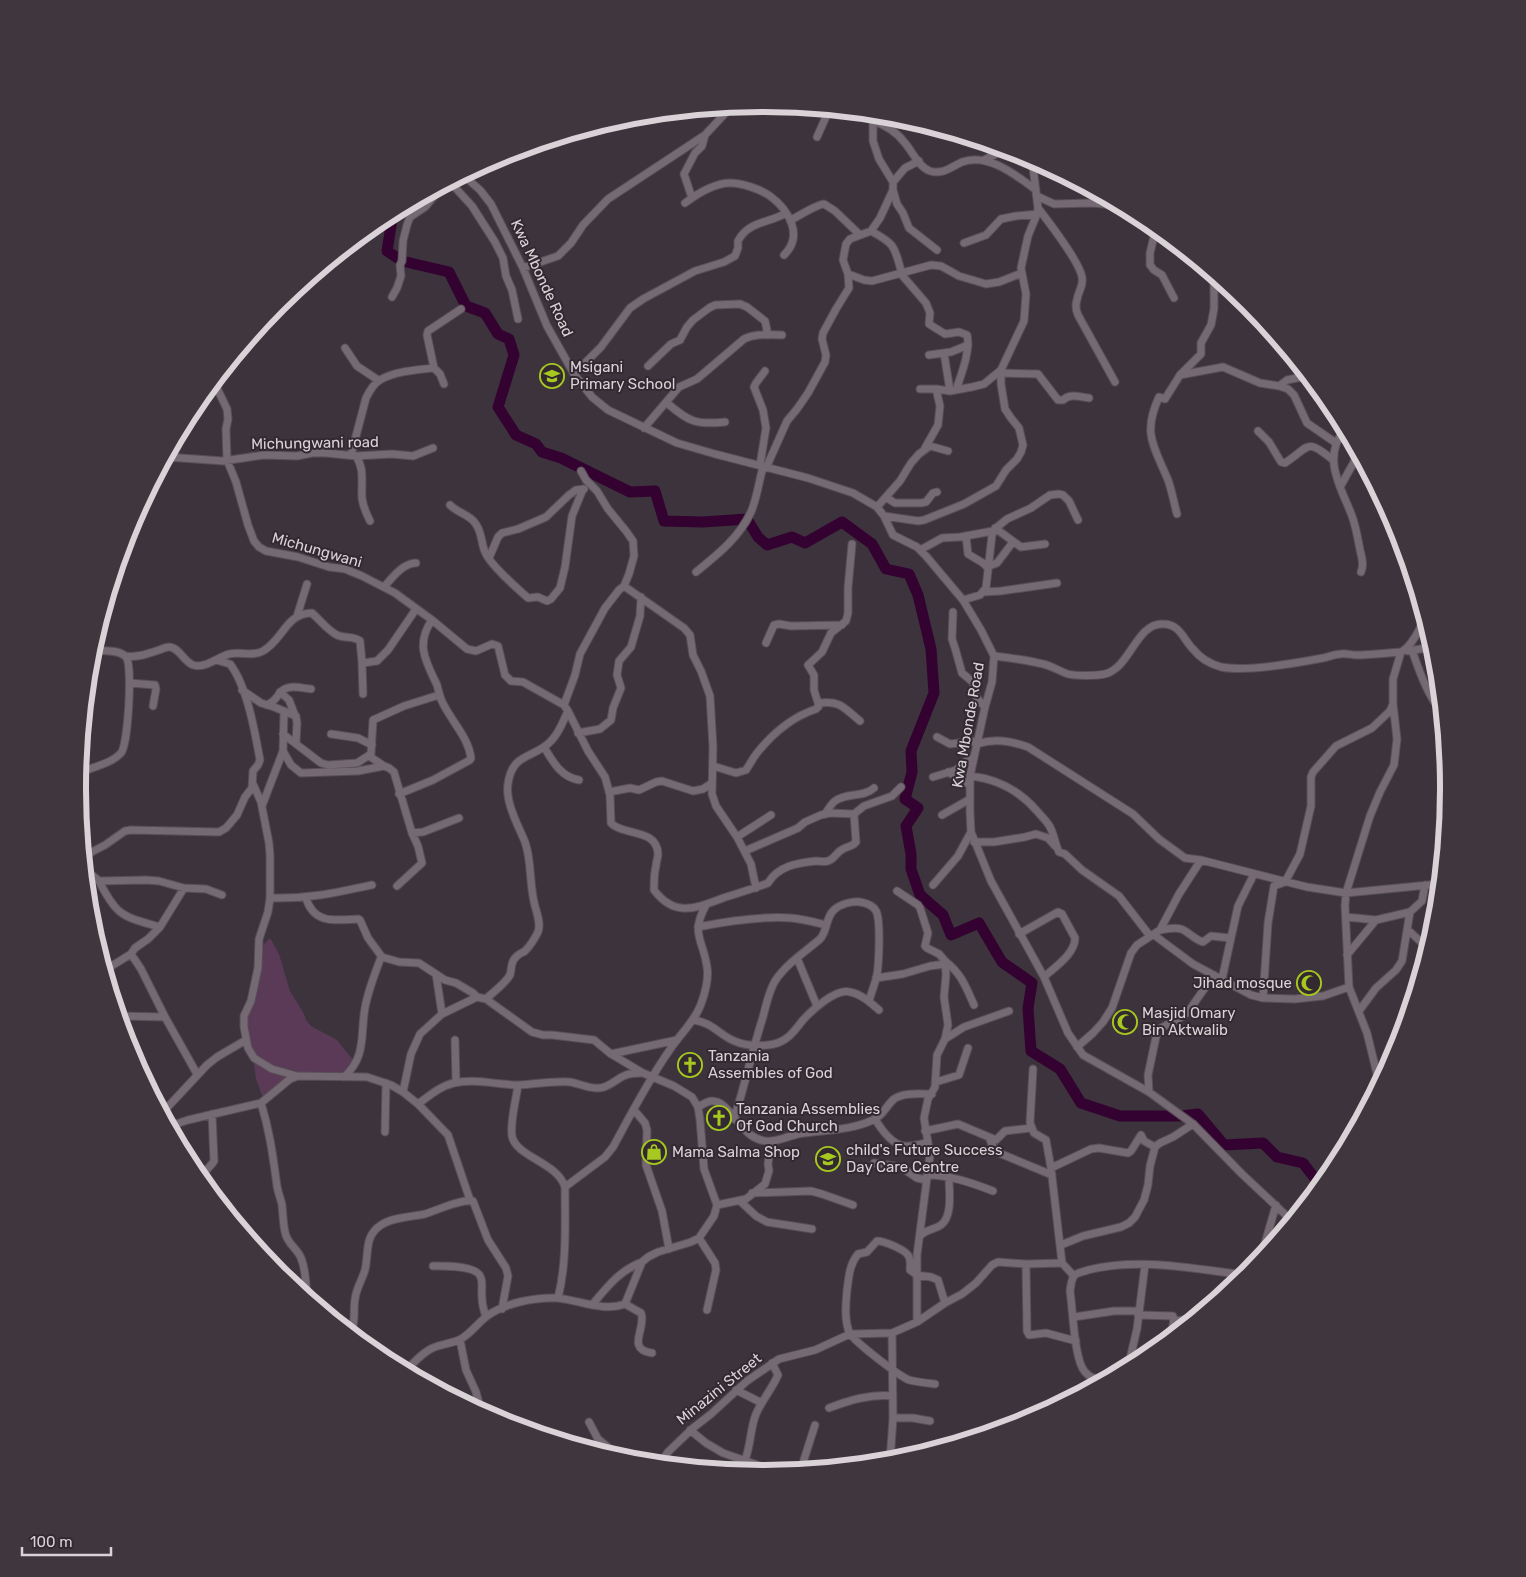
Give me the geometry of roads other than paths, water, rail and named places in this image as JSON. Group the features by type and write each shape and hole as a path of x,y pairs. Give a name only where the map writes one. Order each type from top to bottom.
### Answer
{"street":[{"path":"523,268 558,256 583,225 608,200 705,135 726,113"},
{"path":"817,137 827,115"},
{"path":"872,121 872,142 892,186 897,204 909,228 918,237 937,250"},
{"path":"881,123 899,136 918,161 930,171 943,172 962,162 984,160 1010,172 1036,193 1054,204 1104,204"},
{"path":"692,198 684,174 695,153 702,146 705,135"},
{"path":"984,160 997,154"},
{"path":"763,466 787,421 808,393 824,362 826,355 822,340 823,333 849,288 848,274 843,260 846,244 850,239 871,231 880,218 892,186 905,168 918,161"},
{"path":"884,516 918,521 964,504 996,486 1006,470 1017,459 1023,446 1019,428 1005,409 1001,372 1024,321 1026,294 1021,268 1025,245 1037,211 1033,168"},
{"name":"Kwa Mbonde Road","path":"469,180 480,190 490,204 523,268 547,326 574,374 592,397 608,410 677,442 833,485 853,493 877,508 884,516 893,535 920,550 963,600 982,630 994,656 992,682 970,776 971,832 991,882 1044,977 1068,1033 1077,1047 1088,1058 1149,1092 1193,1124 1287,1216"},
{"path":"684,203 715,186 728,183 740,184 770,196 788,216 794,241 784,255"},
{"path":"454,187 472,206 503,258 518,319"},
{"path":"392,297 401,276 400,265 403,241 410,217 426,207 430,200"},
{"path":"574,374 601,348 630,308 695,271 724,262 735,256 738,241 744,232 755,224 810,211 816,206 824,204 860,235"},
{"path":"964,243 986,235 1001,219 1037,211"},
{"path":"1037,211 1054,230 1082,273 1082,286 1076,307 1078,315 1115,382"},
{"path":"871,231 887,240 893,246 901,274 926,303 930,314 929,324 945,334 964,333 967,335 968,345 964,364 953,391"},
{"path":"1154,237 1150,253 1150,265 1162,276 1174,298"},
{"path":"848,274 872,281 931,265 941,266 959,276 986,284 999,282 1022,273"},
{"path":"1177,514 1169,483 1150,437 1150,422 1159,397 1166,398 1180,375 1201,354 1202,343 1211,325 1214,309 1214,285"},
{"path":"648,366 671,344 680,340 686,327 693,320 715,305 740,304 747,307 765,321 768,335"},
{"path":"444,384 440,374 434,368 427,335 428,331 461,309"},
{"path":"644,428 680,387 697,379 744,339 755,335 782,335"},
{"path":"929,355 959,350 968,345"},
{"path":"345,348 358,366 378,380"},
{"path":"944,353 953,391"},
{"path":"1180,375 1223,367 1260,383 1288,389 1294,394 1307,423 1336,443"},
{"path":"370,521 364,509 362,499 363,471 353,455 366,398 378,380 406,372 434,368"},
{"path":"696,572 721,552 737,535 751,512 763,466 766,428 763,410 754,387 764,371"},
{"path":"920,389 953,391 984,384 1001,372 1038,374 1058,400 1063,400 1067,396 1089,398"},
{"path":"1279,386 1287,380 1300,377"},
{"name":"Michungwani","path":"218,389 226,404 228,414 226,429 227,460 236,482 248,525 259,547 266,551 298,557 329,567 345,569 384,587 432,620 467,649 476,650 492,644 498,646 505,675 508,678 515,683 523,682 566,708"},
{"path":"877,508 900,481 911,463 925,448 938,426 940,406 936,389"},
{"path":"667,402 690,421 709,424 725,422"},
{"path":"1258,431 1269,442 1281,462 1285,462 1305,447 1310,446 1320,449 1333,460"},
{"path":"1340,436 1336,443 1333,460 1335,474 1352,516 1358,537 1363,564 1360,572"},
{"path":"925,448 930,446 948,452"},
{"name":"Michungwani road","path":"173,457 218,461 264,456 298,456 312,453 413,456 432,448"},
{"path":"1340,487 1354,460"},
{"path":"486,999 509,976 512,961 526,950 539,929 538,916 532,896 527,850 510,806 507,786 513,768 519,760 552,741 558,732 580,654 605,608 624,586 634,556 632,541 594,488 586,480 582,471"},
{"path":"489,558 498,537 502,533 518,529 546,517 576,490 594,488"},
{"path":"450,505 474,521 480,530 486,555 501,573 528,598 538,597 547,601 560,588 572,516 583,489"},
{"path":"887,498 895,503 921,504 926,502 933,493 937,492"},
{"path":"920,550 937,540 994,530 1007,520 1031,508 1050,495 1055,494 1063,495 1066,498 1078,520"},
{"path":"994,530 1021,547 1045,544"},
{"path":"983,592 987,584 994,530"},
{"path":"966,536 968,554 989,567"},
{"path":"989,567 998,562 1014,542"},
{"path":"713,766 736,773 746,770 772,736 789,722 819,706 814,690 814,676 808,665 822,652 831,632 846,621 852,544"},
{"path":"384,587 408,564 416,563"},
{"path":"963,600 983,592 1056,582"},
{"path":"297,616 307,584"},
{"path":"624,586 684,628 690,635 693,655 710,696 713,766 712,794 716,806 745,851 751,864 756,888"},
{"path":"578,732 600,729 611,720 620,688 617,675 619,661 631,647 640,616 641,597"},
{"path":"362,664 377,661 388,650 415,609"},
{"path":"953,612 952,639 962,673 974,683 972,690 976,698 985,707"},
{"path":"100,651 117,652 130,657 146,655 169,647 192,664 199,666 232,653 255,654 263,651 282,634 291,620 297,616 312,613 334,634 341,637 358,639 361,644 363,694"},
{"path":"399,794 439,777 471,758 464,738 439,695 438,686 427,665 423,646 425,632 432,620"},
{"path":"994,656 1044,664 1070,675 1105,674 1115,670 1123,662 1144,632 1160,623 1174,626 1200,657 1211,664 1222,667 1240,668 1284,664 1324,658 1342,653 1354,655 1425,648"},
{"path":"766,643 774,626 779,624 799,626 842,624"},
{"path":"1378,1070 1360,1011 1349,987 1346,893 1370,816 1394,765 1398,739 1393,679 1420,627"},
{"path":"1406,651 1434,701"},
{"path":"87,770 110,760 122,751 127,730 130,683 129,667 125,656"},
{"path":"216,660 230,664 240,682 250,714 260,760 253,771 253,784 262,807 270,855 270,898 268,912 259,939 258,968 255,982 249,1008 244,1016 246,1040 251,1054 262,1064 281,1073 298,1076 367,1077 403,1092 418,1104 448,1135 470,1200 473,1201 488,1240 506,1268 508,1276 502,1309"},
{"path":"130,683 156,685 154,706"},
{"path":"267,705 274,702 285,688 292,687 311,690"},
{"path":"242,690 259,702 295,715 296,718"},
{"path":"280,692 289,700 296,718 296,743"},
{"path":"283,734 324,764 357,763 371,754 373,720 404,706 439,695"},
{"path":"819,703 830,701 836,703 860,721"},
{"path":"1263,998 1268,923 1274,886 1285,882 1300,854 1311,806 1311,776 1336,746 1372,728 1394,704"},
{"path":"566,708 588,751 605,778 609,792 610,820 613,826 646,836 655,844 658,855 654,890 665,902 678,908 693,909 756,888 768,883 773,874 788,866 826,861 833,858 838,852 854,844 856,838 854,814"},
{"path":"262,807 283,751 284,712"},
{"path":"331,734 358,738 372,745"},
{"path":"937,737 950,744 996,740 1013,742 1028,747 1133,814 1160,839 1185,858 1201,860 1308,888 1346,893 1433,884"},
{"path":"544,747 564,775 579,780"},
{"path":"283,751 291,765 301,773 358,771 384,766"},
{"path":"369,756 394,772 399,794 418,846 422,863 397,886"},
{"path":"934,777 958,769 974,757"},
{"path":"948,772 970,785"},
{"path":"970,776 983,777 1002,783 1021,795 1049,826 1057,848"},
{"path":"609,792 630,788 639,790 662,781 693,791 712,783"},
{"path":"90,853 125,831 147,829 167,832 220,831 233,820 253,784"},
{"path":"745,851 825,814 854,814 864,806 892,796 901,786"},
{"path":"825,814 837,799 865,794 874,788"},
{"path":"942,815 970,799"},
{"path":"737,837 771,815"},
{"path":"412,833 422,832 459,818"},
{"path":"933,885 958,856 971,832"},
{"path":"974,842 987,842 1036,834 1051,840 1059,852 1065,854 1082,870 1119,896 1152,936 1193,964 1251,995 1263,998 1323,996 1349,987"},
{"path":"1077,1047 1104,1022 1112,1008 1131,953 1137,945 1160,930 1179,894 1201,860"},
{"path":"1222,979 1238,906 1254,874"},
{"path":"92,875 99,881 118,911 137,920 160,927"},
{"path":"99,881 159,881 184,888 206,889 222,895"},
{"path":"1346,917 1376,920 1410,912 1422,901 1425,884"},
{"path":"270,898 324,896 372,885"},
{"path":"110,967 131,954 135,948 160,927 184,888"},
{"path":"897,891 920,908 928,934 925,946 939,954 945,962 955,968 974,1005"},
{"path":"306,898 316,915 330,920 360,920 368,938 382,957 400,962 419,963 445,980 456,983 474,993 477,997 486,999 532,1032 543,1035 552,1034 594,1040 611,1054 643,1073 682,1090 692,1097 698,1107 704,1169 717,1205 714,1216 699,1238 648,1257 642,1262 630,1266 592,1305"},
{"path":"734,1120 769,995 775,981 797,958 824,935 830,914 840,906 852,902 873,906 877,912 878,961 876,978 869,1001"},
{"path":"565,1187 605,1156 613,1146 652,1077 670,1049 693,1020 702,1003 708,969 698,936 698,927 706,905"},
{"path":"1019,934 1058,912 1062,914 1075,938 1075,942 1068,955 1044,977"},
{"path":"1360,1011 1376,988 1396,970 1402,961 1410,912"},
{"path":"698,927 755,919 780,918 793,918 826,925"},
{"path":"1347,955 1376,920"},
{"path":"1160,930 1178,928 1203,942 1211,936 1230,938"},
{"path":"1408,930 1422,943"},
{"path":"131,954 141,969 197,1074"},
{"path":"344,1077 352,1068 361,1049 365,1008 371,983 382,957"},
{"path":"797,958 817,1006"},
{"path":"876,978 903,974 945,962"},
{"path":"917,1322 916,1274 930,1155 924,1124 928,1099 935,1088 937,1055 948,1025 944,997 945,962"},
{"path":"436,974 442,1014"},
{"path":"1149,1092 1148,1076 1156,1037 1160,1029 1188,1012 1214,975"},
{"path":"693,1020 709,1024 731,1040 754,1046 776,1044 783,1041 792,1034 817,1006 844,991 851,992 869,1001 879,1010"},
{"path":"403,1092 414,1043 420,1034 442,1014 477,997"},
{"path":"944,1039 964,1027 1009,1011"},
{"path":"126,1016 165,1017"},
{"path":"166,1107 197,1074 217,1057 246,1040"},
{"path":"455,1040 456,1082"},
{"path":"611,1054 677,1040"},
{"path":"936,1082 959,1074 968,1048"},
{"path":"1033,1069 1030,1123 1034,1133 1046,1140 1062,1263 1074,1276"},
{"path":"418,1104 444,1086 456,1082 470,1081 518,1085 577,1082 594,1088 600,1088 626,1074 643,1073"},
{"path":"176,1124 261,1103 290,1079 298,1076"},
{"path":"385,1132 386,1084"},
{"path":"518,1085 512,1125 514,1141 524,1151 556,1172 562,1178 565,1187 564,1276 558,1298"},
{"path":"698,1107 709,1101 720,1103 725,1106 734,1120 752,1136 772,1141 797,1134 858,1126 882,1114 900,1096 932,1094"},
{"path":"261,1103 268,1125 277,1173 277,1187 282,1203 285,1235 301,1258 306,1287"},
{"path":"634,1110 645,1123 647,1130 646,1164 662,1210 669,1249"},
{"path":"205,1171 214,1161 212,1114"},
{"path":"875,1119 881,1130 900,1145 907,1146 928,1142"},
{"path":"925,1131 958,1124 996,1140 1005,1130 1031,1128"},
{"path":"1061,1245 1083,1236 1122,1227 1129,1223 1135,1217 1144,1200 1155,1147 1193,1124"},
{"path":"1051,1172 1091,1149 1128,1153 1132,1151 1141,1135 1144,1140 1155,1147"},
{"path":"990,1137 992,1145 1000,1153 1051,1172"},
{"path":"717,1205 746,1199 765,1184 769,1171 768,1164 772,1141"},
{"path":"874,1163 901,1167 916,1178 949,1178 971,1182 993,1191"},
{"path":"920,1236 945,1221 948,1212 949,1178"},
{"path":"752,1193 810,1191 853,1205"},
{"path":"354,1327 355,1300 366,1267 368,1242 372,1234 381,1225 392,1220 414,1217 470,1200"},
{"path":"740,1201 756,1216 767,1222 812,1229"},
{"path":"1265,1242 1276,1205"},
{"path":"699,1238 715,1263 716,1270 707,1310"},
{"path":"935,1384 908,1379 892,1369 850,1334 845,1306 852,1263 858,1254 867,1252 876,1242 880,1241 906,1253 910,1258 910,1270 916,1274 938,1280 945,1303"},
{"path":"625,1304 642,1262"},
{"name":"Minazini Street","path":"664,1457 690,1430 711,1414 736,1390 772,1363 789,1356 815,1350 850,1334 892,1333 917,1322 962,1294 976,1283 992,1265 998,1262 1026,1264 1062,1263"},
{"path":"1026,1264 1027,1332 1029,1335 1046,1333 1076,1341"},
{"path":"1094,1378 1085,1372 1078,1361 1070,1291 1071,1281 1074,1276 1095,1268 1117,1265 1200,1268 1235,1273"},
{"path":"1131,1356 1136,1337 1145,1265"},
{"path":"433,1266 465,1268 474,1270 479,1274 482,1278 482,1298 486,1317"},
{"path":"411,1366 434,1347 460,1340 486,1317 502,1309 527,1300 558,1298 608,1307 625,1304 641,1313 643,1320 638,1342 644,1351 652,1354"},
{"path":"1074,1317 1114,1310 1172,1315 1174,1321 1172,1327"},
{"path":"1174,1321 1181,1320"},
{"path":"891,1453 893,1418 892,1333"},
{"path":"460,1340 466,1370 479,1402"},
{"path":"745,1460 749,1450 752,1426 762,1403 778,1375 772,1363"},
{"path":"736,1390 762,1403"},
{"path":"829,1408 871,1396 892,1396"},
{"path":"893,1418 918,1418 930,1422"},
{"path":"588,1422 598,1439 607,1446"},
{"path":"803,1464 815,1425"},
{"path":"690,1430 706,1443 723,1453 757,1465"}],"waterway":[{"path":"391,223 387,251 402,261 449,272 466,306 485,313 498,334 509,339 514,355 498,407 516,435 536,444 542,452 561,458 630,492 655,491 664,521 703,522 747,519 758,537 767,545 792,537 805,543 842,522 872,544 886,569 909,574 918,595 931,649 934,693 911,751 912,772 905,799 918,808 906,826 911,854 911,869 920,895 943,915 951,935 979,923 1002,962 1032,983 1028,1008 1031,1051 1060,1069 1081,1103 1120,1116 1181,1116 1198,1114 1224,1145 1263,1143 1277,1157 1303,1163 1315,1179"}],"place":[{"name":"Msigani Primary School","path":"552,376"},
{"name":"Jihad mosque","path":"1309,983"},
{"name":"Masjid Omary Bin Aktwalib","path":"1125,1022"},
{"name":"Tanzania Assembles of God","path":"690,1065"},
{"name":"Tanzania Assemblies Of God Church","path":"719,1118"},
{"name":"Mama Salma Shop","path":"654,1152"},
{"name":"child's Future Success Day Care Centre","path":"828,1159"}]}
